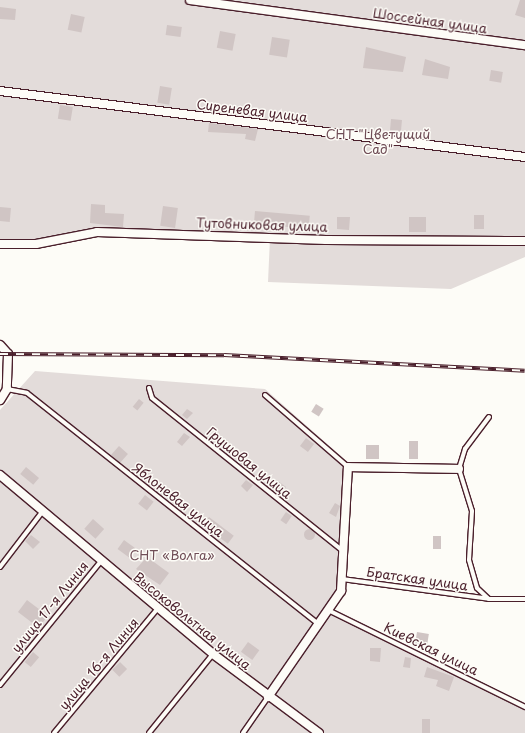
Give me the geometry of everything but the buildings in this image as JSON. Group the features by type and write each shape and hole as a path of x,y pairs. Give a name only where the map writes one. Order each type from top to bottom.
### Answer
{"street":[{"name":"Шоссейная улица","path":"190,0 525,45"},
{"name":"Сиреневая улица","path":"0,91 525,157"},
{"name":"Тутовниковая улица","path":"0,244 36,244 97,232 326,240 525,241"},
{"path":"0,345 8,354 7,389 0,400"},
{"path":"268,697 317,623 341,591 348,467 459,469"},
{"name":"Высоковольтная улица","path":"0,474 42,512 213,654 268,697 319,733"}],"lane":[{"name":"Грушовая улица","path":"149,388 152,398 343,551"},
{"name":"Яблоневая улица","path":"7,389 27,393 317,623"},
{"path":"266,395 348,467"},
{"path":"489,417 465,449 459,469 472,511 469,560 477,588 489,600"},
{"path":"0,567 42,512"},
{"name":"улица 17-я Линия","path":"0,685 100,561"},
{"name":"Братская улица","path":"342,580 489,600 525,599"},
{"name":"улица 16-я Линия","path":"54,733 158,608"},
{"name":"Киевская улица","path":"328,610 525,707"},
{"path":"149,733 213,654"},
{"path":"243,733 268,697"}],"green space":[{"name":"СНТ \"Цветущий Сад\"","path":"0,0 525,0 525,257 451,289 268,282 270,238 100,234 31,248 0,247"},
{"name":"СНТ «Волга»","path":"35,371 265,389 351,465 346,587 333,613 525,710 525,733 0,733 0,410"}],"railway":[{"path":"0,354 224,355 525,371"}]}
